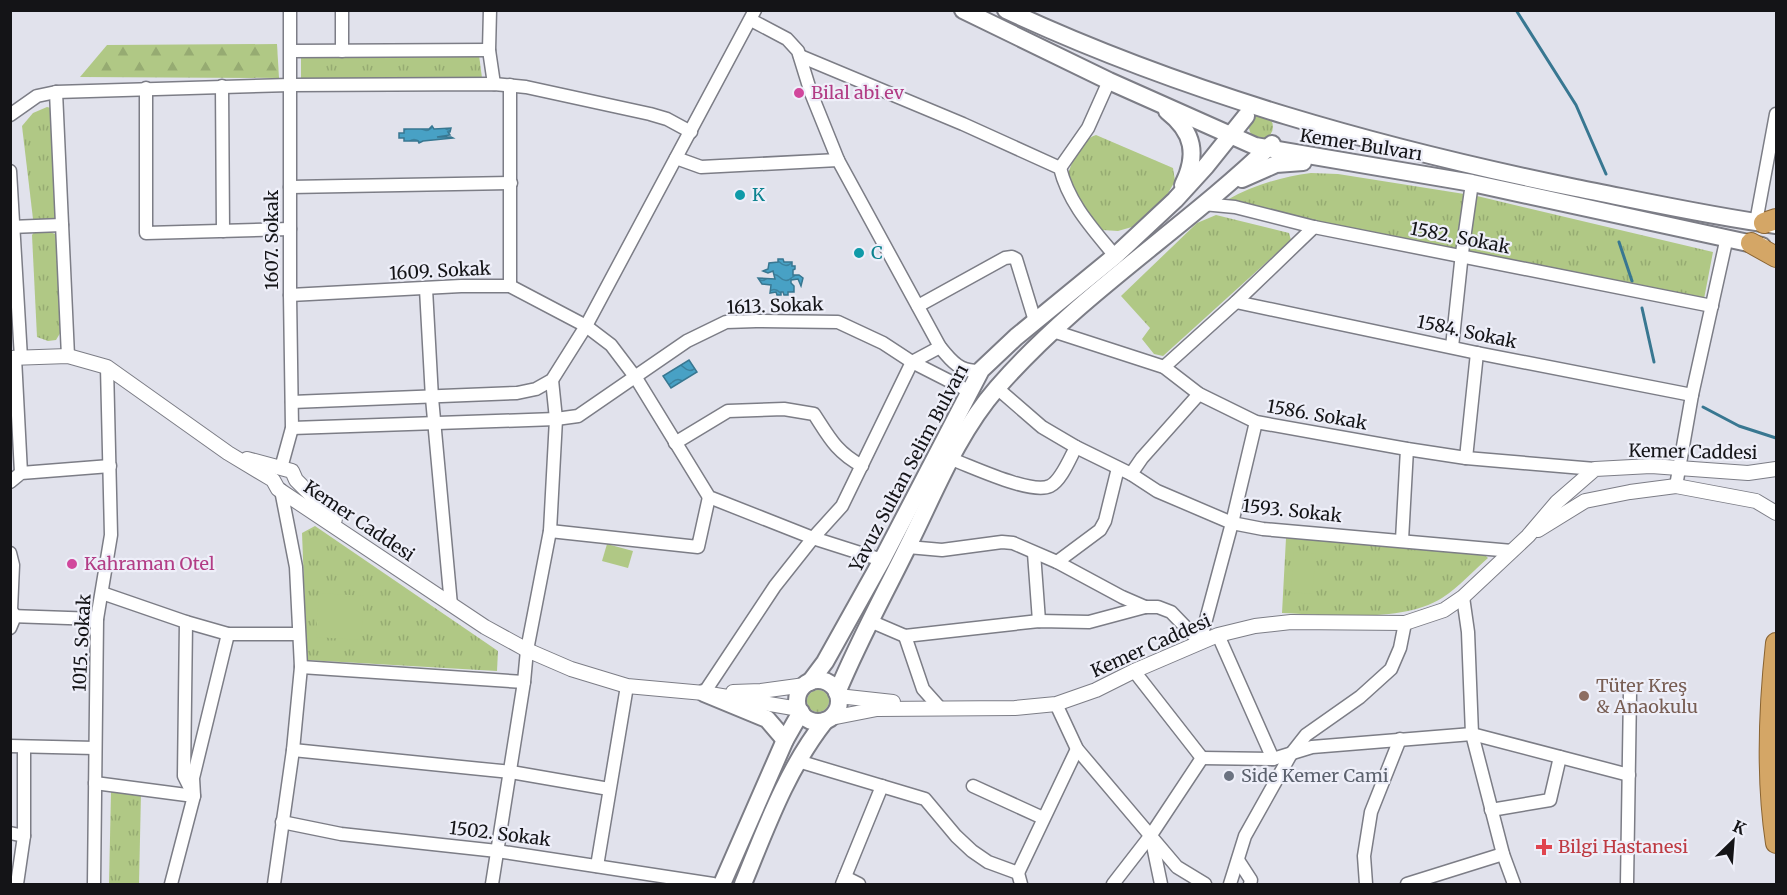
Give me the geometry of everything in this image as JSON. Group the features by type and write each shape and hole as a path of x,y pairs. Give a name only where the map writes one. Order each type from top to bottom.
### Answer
{"highway":[{"path":"1751,243 1776,256"},
{"path":"1776,643 1771,712 1771,780 1776,843"}],"main road":[{"name":"Kemer Bulvarı","path":"963,10 1109,81 1230,135 1266,146 1333,160 1472,183 1727,237 1776,250"},
{"name":"Kemer Bulvarı","path":"1006,10 1096,50 1240,102 1416,153 1594,192 1768,222"},
{"path":"1152,99 1179,120 1188,134 1191,146 1192,165 1175,200"},
{"path":"1256,109 1268,109 1278,118 1280,124 1278,137 1266,146 1245,139 1242,127 1246,116 1256,109"},
{"name":"Yavuz Sultan Selim Bulvarı","path":"807,684 825,662 882,560 981,370 1035,321 1115,256 1175,200 1246,116"},
{"name":"Yavuz Sultan Selim Bulvarı","path":"838,695 870,621 951,459 970,425 997,388 1053,331 1222,188 1266,146"},
{"path":"1222,188 1276,164 1333,160"},
{"path":"743,885 774,810 798,761 838,708 838,695 827,683 821,681 807,684 798,696 800,711 807,719 813,721 828,719"},
{"path":"704,693 767,719 785,740"},
{"path":"722,885 785,740 800,711"}],"street":[{"name":"1607. Sokak","path":"285,478 292,428 290,10"},
{"path":"342,10 342,51"},
{"path":"490,10 489,50 494,84"},
{"path":"292,402 517,393 536,389 552,380 586,326 753,15 795,47 838,160 940,347 964,370 981,370"},
{"path":"291,51 489,50"},
{"path":"800,57 963,124 1060,168"},
{"path":"1109,81 1088,128 1060,168 1074,204 1115,256"},
{"path":"10,115 37,96 56,92 222,86 494,84 588,99 650,114 667,119 691,132"},
{"path":"510,85 510,286"},
{"path":"222,86 223,231"},
{"path":"146,88 147,233 290,229"},
{"path":"56,92 68,356"},
{"path":"1768,222 1776,114"},
{"path":"676,158 701,167 838,160"},
{"path":"10,171 21,473"},
{"path":"291,187 511,183"},
{"path":"1452,347 1472,183"},
{"name":"1582. Sokak","path":"1203,204 1235,207 1314,227 1712,306"},
{"path":"12,227 63,225"},
{"path":"1164,367 1314,227"},
{"path":"1676,486 1677,468 1727,237"},
{"path":"918,306 1005,258 1012,257 1016,259 1035,321"},
{"name":"1609. Sokak","path":"290,295 510,286 586,326 610,345 636,378 709,497"},
{"path":"426,289 432,398 451,605"},
{"name":"1584. Sokak","path":"1236,302 1477,353 1692,395"},
{"name":"1613. Sokak","path":"292,428 556,419 578,416 687,341 726,322 838,322 883,343 912,362 969,391"},
{"name":"1586. Sokak","path":"1053,331 1164,367 1199,394 1256,422 1466,458 1596,469"},
{"path":"704,693 775,586 842,506 912,362 940,347"},
{"path":"1466,458 1477,353"},
{"name":"Kemer Caddesi","path":"16,358 68,356 107,367 228,453 285,478 358,542 485,627 527,650 571,669 627,686 704,693 800,711"},
{"name":"1015. Sokak","path":"94,885 97,619 111,535 107,367"},
{"path":"492,885 511,772 527,650 550,531 556,419 552,380"},
{"name":"1593. Sokak","path":"997,388 1042,427 1076,447 1131,474 1157,491 1233,523 1263,529 1512,551"},
{"path":"1131,474 1142,458 1199,394"},
{"path":"675,442 728,411 784,409 814,414 830,442 842,454 862,466"},
{"path":"1200,642 1233,523 1256,422"},
{"path":"951,459 1029,488 1050,486 1062,474 1076,447"},
{"path":"1402,540 1407,449"},
{"path":"10,482 21,473 110,466"},
{"name":"Kemer Caddesi","path":"828,719 878,709 1015,708 1056,704 1096,690 1218,634 1255,626 1292,622 1405,623 1444,610 1463,597 1528,536 1557,502 1596,469 1652,466 1748,473 1776,469"},
{"path":"1057,562 1100,530 1105,521 1118,468"},
{"path":"274,885 293,750 301,667 296,567 285,478"},
{"name":"Kemer Caddesi","path":"1528,536 1585,501 1676,486 1756,501 1776,513"},
{"path":"550,531 698,547 709,497 813,538 882,560"},
{"path":"908,547 942,550 1002,542 1013,543 1057,562 1145,607"},
{"path":"1034,552 1039,621"},
{"path":"10,553 13,565 12,620 97,619"},
{"path":"102,593 228,634 298,634"},
{"path":"1463,597 1468,632 1472,734 1503,854 1514,885"},
{"path":"870,621 905,636 1039,621 1089,621 1145,607 1158,607 1171,612 1200,642"},
{"path":"186,622 184,776 194,796"},
{"path":"1230,885 1245,836 1291,754 1306,735 1360,697 1391,669 1400,648 1405,623"},
{"path":"171,885 194,796 193,778 228,634"},
{"path":"1218,634 1273,759"},
{"path":"905,636 923,689 940,708"},
{"path":"301,667 524,682"},
{"path":"1134,671 1202,758"},
{"name":"Kemer Caddesi","path":"704,693 761,691 807,684"},
{"path":"597,866 627,686"},
{"path":"1627,885 1630,692"},
{"name":"Kemer Caddesi","path":"838,695 940,708"},
{"path":"1056,704 1077,749 1177,867 1205,885"},
{"path":"1202,758 1273,759 1312,747 1472,734 1629,775"},
{"path":"1366,885 1364,856 1371,812 1400,739"},
{"path":"10,746 95,748"},
{"path":"16,885 24,836 24,747"},
{"path":"798,761 925,799 972,852 1020,879 1043,818 1077,749"},
{"path":"293,750 511,772 609,789"},
{"path":"1491,810 1550,800 1560,757"},
{"path":"1113,885 1151,835 1202,758"},
{"path":"95,783 194,796"},
{"path":"859,885 843,881 882,786"},
{"path":"973,786 1043,818"},
{"name":"1502. Sokak","path":"282,822 340,834 498,851 713,885"},
{"path":"10,833 24,836"},
{"path":"1151,835 1161,885"},
{"path":"1407,885 1503,854"},
{"path":"1238,860 1251,880 1250,885"}],"green space":[{"path":"277,44 279,78 80,77 107,45"},
{"path":"479,55 482,78 301,79 301,57"},
{"path":"47,107 51,108 59,215 53,219 33,219 22,126 33,113"},
{"path":"1261,115 1270,118 1273,127 1270,136 1261,139 1252,136 1249,127 1252,118"},
{"path":"1096,135 1173,168 1175,181 1167,195 1132,227 1118,231 1102,230 1080,207 1067,178 1080,147"},
{"path":"1311,173 1338,174 1477,196 1713,252 1704,299 1315,222 1236,200 1227,200 1268,182"},
{"path":"1216,215 1289,233 1291,240 1163,356 1154,354 1142,339 1150,328 1121,296 1197,223"},
{"path":"35,231 47,231 58,235 62,330 56,340 48,341 37,337 32,235"},
{"path":"315,526 498,651 497,671 307,660 302,533"},
{"path":"1286,538 1482,552 1488,558 1442,598 1426,606 1407,611 1364,616 1282,613"},
{"path":"607,544 633,551 628,568 602,561"},
{"path":"1294,552 1316,554 1312,594 1291,592"},
{"path":"319,593 364,596 361,640 316,637"},
{"path":"818,690 826,693 829,701 826,709 818,712 810,709 807,701 810,693"},
{"path":"111,792 141,793 139,884 109,884"}],"water":[{"path":"432,126 434,129 451,128 448,132 450,135 437,137 453,138 419,143 399,138 399,133 404,133 404,129 429,129"},
{"path":"778,259 792,262 792,266 795,266 793,275 803,278 801,286 798,279 791,280 794,292 788,292 788,295 784,295 783,292 781,295 777,295 776,292 770,293 771,285 762,284 758,278 775,279 773,271 768,273 763,271 768,269 769,263 778,262"},
{"path":"689,360 697,372 671,388 663,376"}],"waterway":[{"path":"1516,10 1576,105 1606,174"},
{"path":"1619,242 1632,281"},
{"path":"1642,308 1654,362"},
{"path":"1703,407 1739,426 1776,438"}],"place":[{"name":"Bilal abi ev","path":"799,93"},
{"name":"K","path":"740,195"},
{"name":"C","path":"859,253"},
{"name":"Kahraman Otel","path":"72,564"},
{"name":"Tüter Kreş & Anaokulu","path":"1584,696"},
{"name":"Side Kemer Cami","path":"1229,776"},
{"name":"Bilgi Hastanesi","path":"1544,847"}]}
